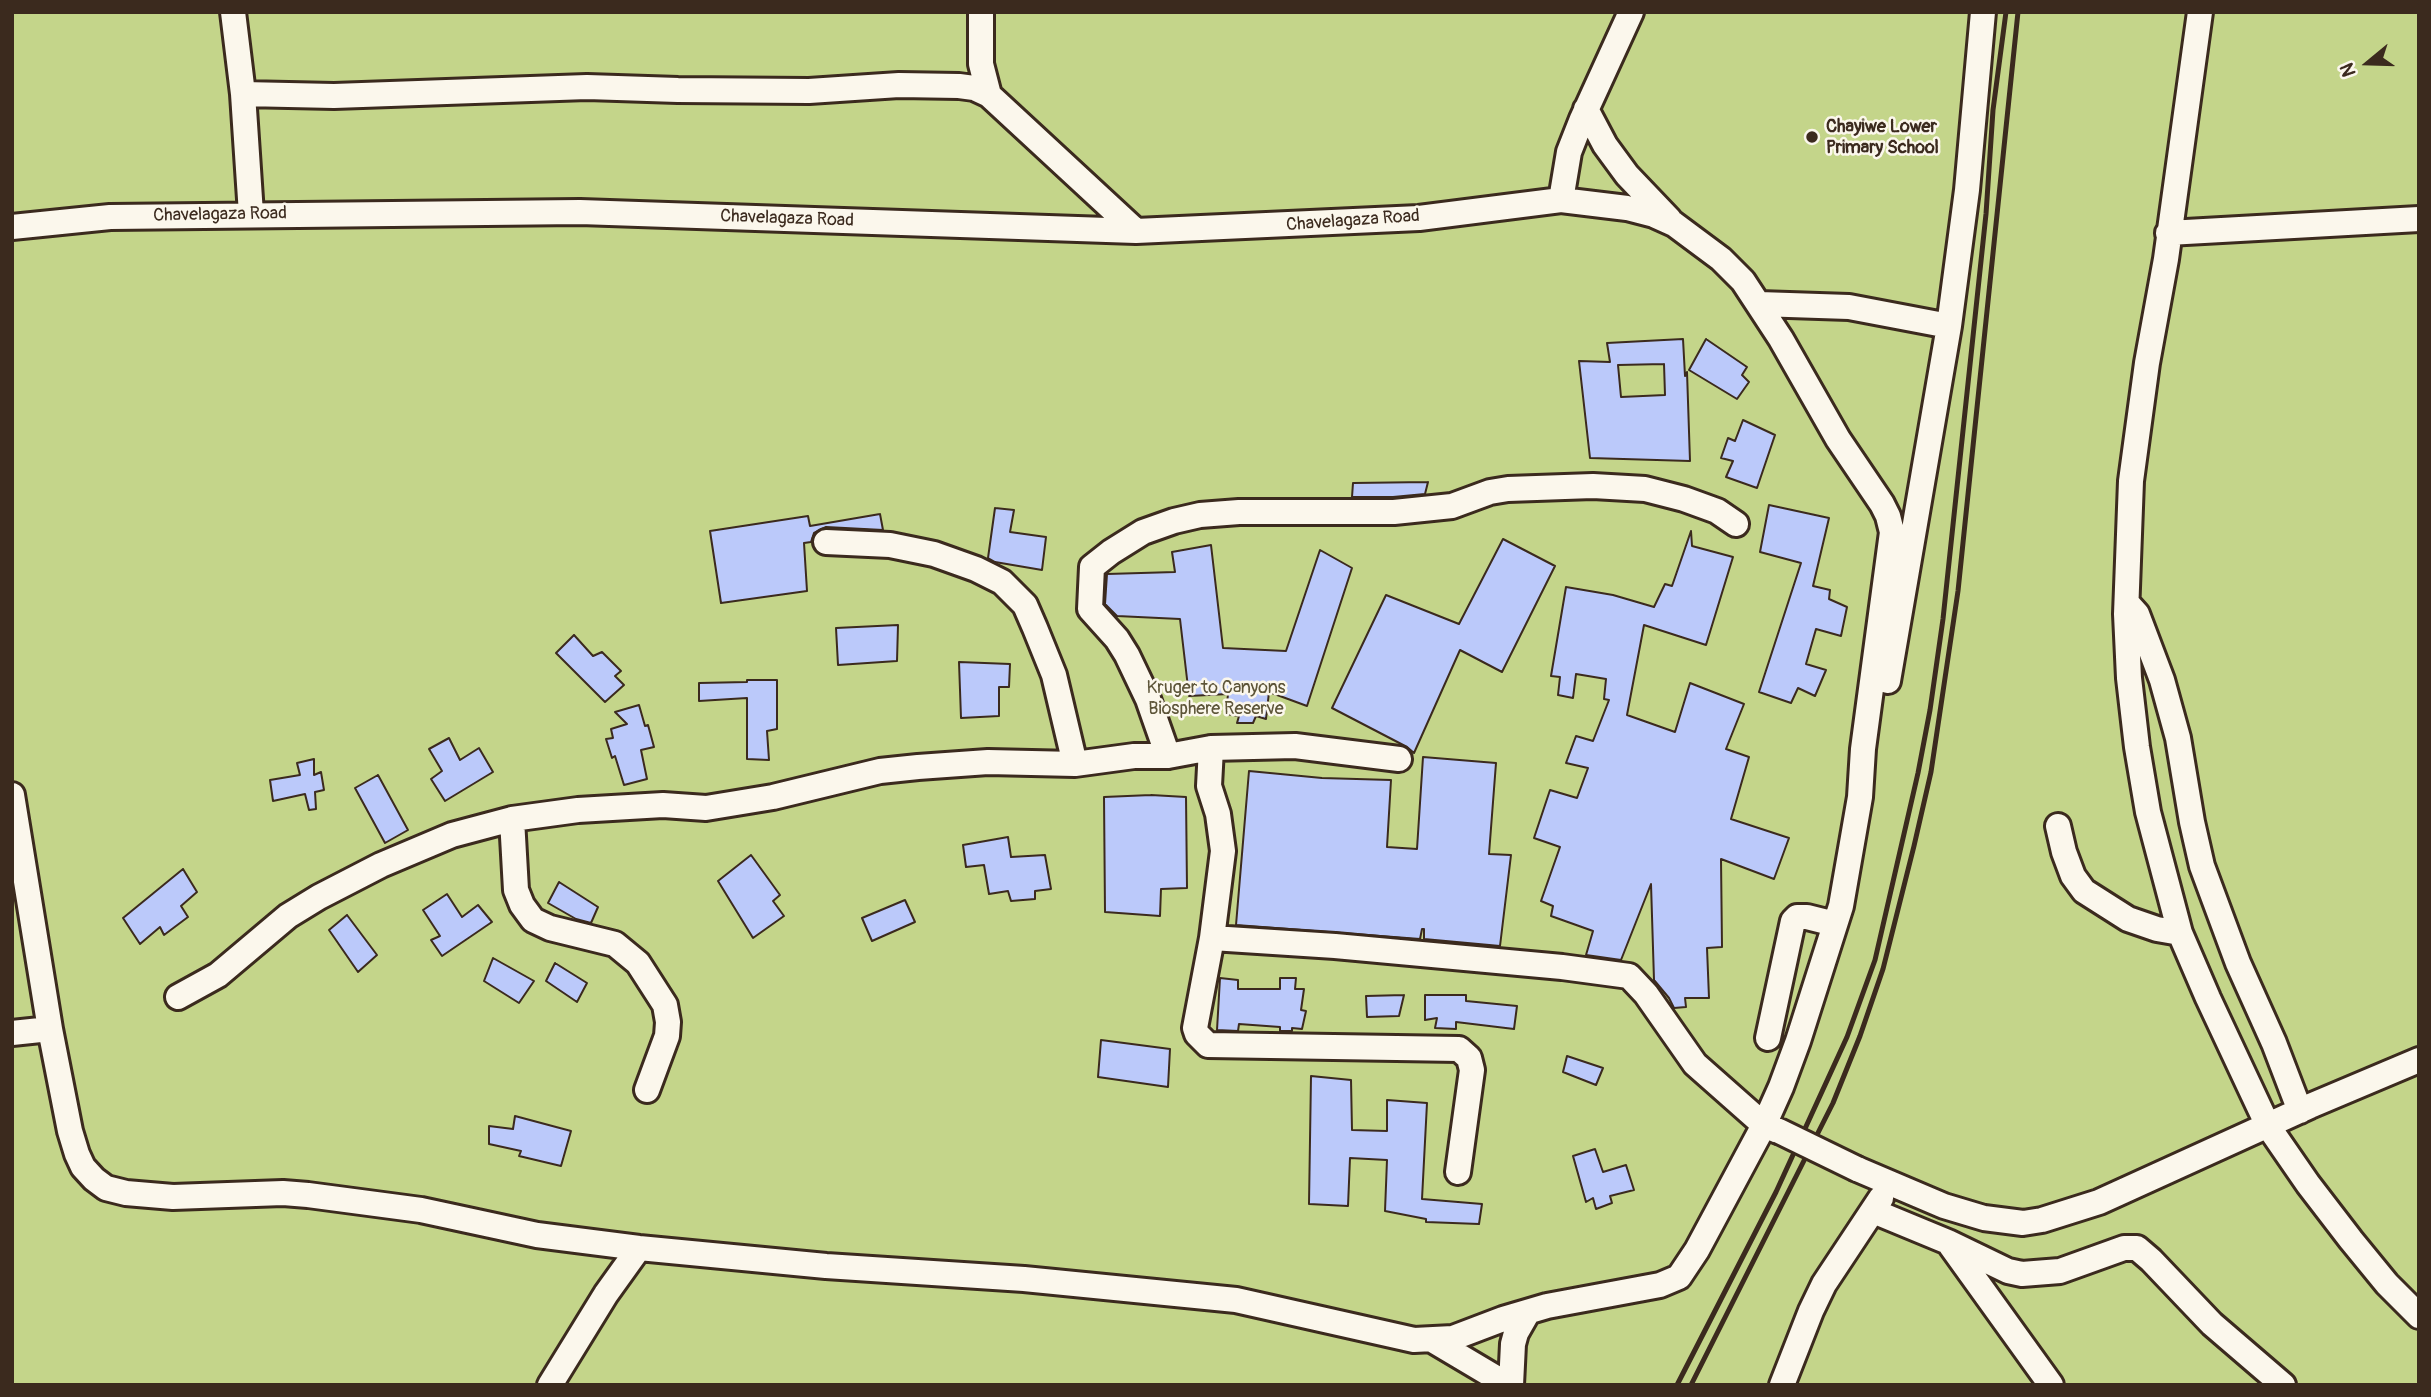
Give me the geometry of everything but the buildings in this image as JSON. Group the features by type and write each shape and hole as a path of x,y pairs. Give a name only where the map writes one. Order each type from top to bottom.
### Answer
{"street":[{"path":"233,12 243,94 251,214"},
{"path":"981,12 981,64 989,95"},
{"path":"1561,200 1569,152 1631,12"},
{"path":"1860,797 1879,734 1949,326 1967,190 1983,12"},
{"path":"2200,12 2131,481 2126,603 2129,678 2137,747 2151,825 2180,933 2269,1126 2344,1231 2419,1316"},
{"path":"243,94 345,96 587,87 809,91 911,85 974,88 989,95 1136,231"},
{"path":"12,795 50,1029 70,1131 83,1167 94,1180 106,1188 126,1193 173,1197 283,1193 308,1195 421,1210 537,1234 639,1248 826,1266 1024,1279 1236,1300 1414,1340 1453,1338 1528,1312 1660,1286 1679,1277 1772,1128 1835,925 1851,856 1860,797 1863,750 1892,532 1888,516 1838,439 1743,281 1721,259 1674,224 1627,175 1605,145 1586,109"},
{"name":"Chavelagaza Road","path":"12,227 110,217 580,212 1136,231 1419,218 1561,200 1627,208 1674,224"},
{"path":"2168,233 2419,219"},
{"path":"1759,304 1849,307 1949,326"},
{"path":"1168,756 1149,699 1127,655 1117,639 1090,609 1092,567 1143,532 1200,515 1239,512 1394,512 1452,506 1490,492 1508,489 1593,486 1645,489 1684,499 1717,511 1736,524"},
{"path":"826,542 890,545 934,554 976,569 1002,582 1025,605 1040,640 1054,675 1075,764"},
{"path":"2126,603 2137,614 2162,680 2178,738 2202,866 2238,963 2274,1043 2300,1111"},
{"path":"178,997 218,975 288,916 318,897 381,865 452,835 512,819 578,810 663,805 706,808 773,797 880,771 988,762 1075,764 1134,755 1168,756 1211,748 1295,746 1399,759"},
{"path":"1211,748 1209,786 1218,814 1223,851 1212,938 1195,1028 1200,1039 1208,1045 1459,1049 1465,1053 1472,1070 1458,1172"},
{"path":"512,819 516,890 522,905 533,920 550,928 615,944 638,963 665,1005 667,1036 647,1090"},
{"path":"2058,826 2073,876 2084,891 2127,919 2180,933"},
{"path":"1768,1038 1793,921 1801,916 1835,925"},
{"path":"1212,938 1335,946 1562,967 1629,976 1646,994 1695,1064 1772,1128 1890,1185 1944,1206 1984,1218 2023,1223 2063,1215 2099,1202 2419,1060"},
{"path":"12,1033 50,1029"},
{"path":"1782,1385 1824,1284 1890,1185"},
{"path":"1873,1212 1948,1242 2008,1271 2022,1274 2060,1271 2124,1248 2137,1248 2212,1324 2283,1385"},
{"path":"1948,1242 2051,1385"},
{"path":"550,1385 606,1294 639,1248"},
{"path":"1434,1341 1510,1385 1513,1345 1528,1312"}],"green space":[{"name":"Kruger to Canyons Biosphere Reserve","path":"12,12 2419,12 2419,1385 12,1385"}],"railway":[{"path":"1677,1385 1776,1192 1847,1037 1875,960 1918,773 1943,619 1986,214 1993,110 2006,12"},
{"path":"1691,1385 1833,1103 1883,969 1914,846 1931,772 1958,591 2018,12"}],"place":[{"name":"Chayiwe Lower Primary School","path":"1812,137"}]}
